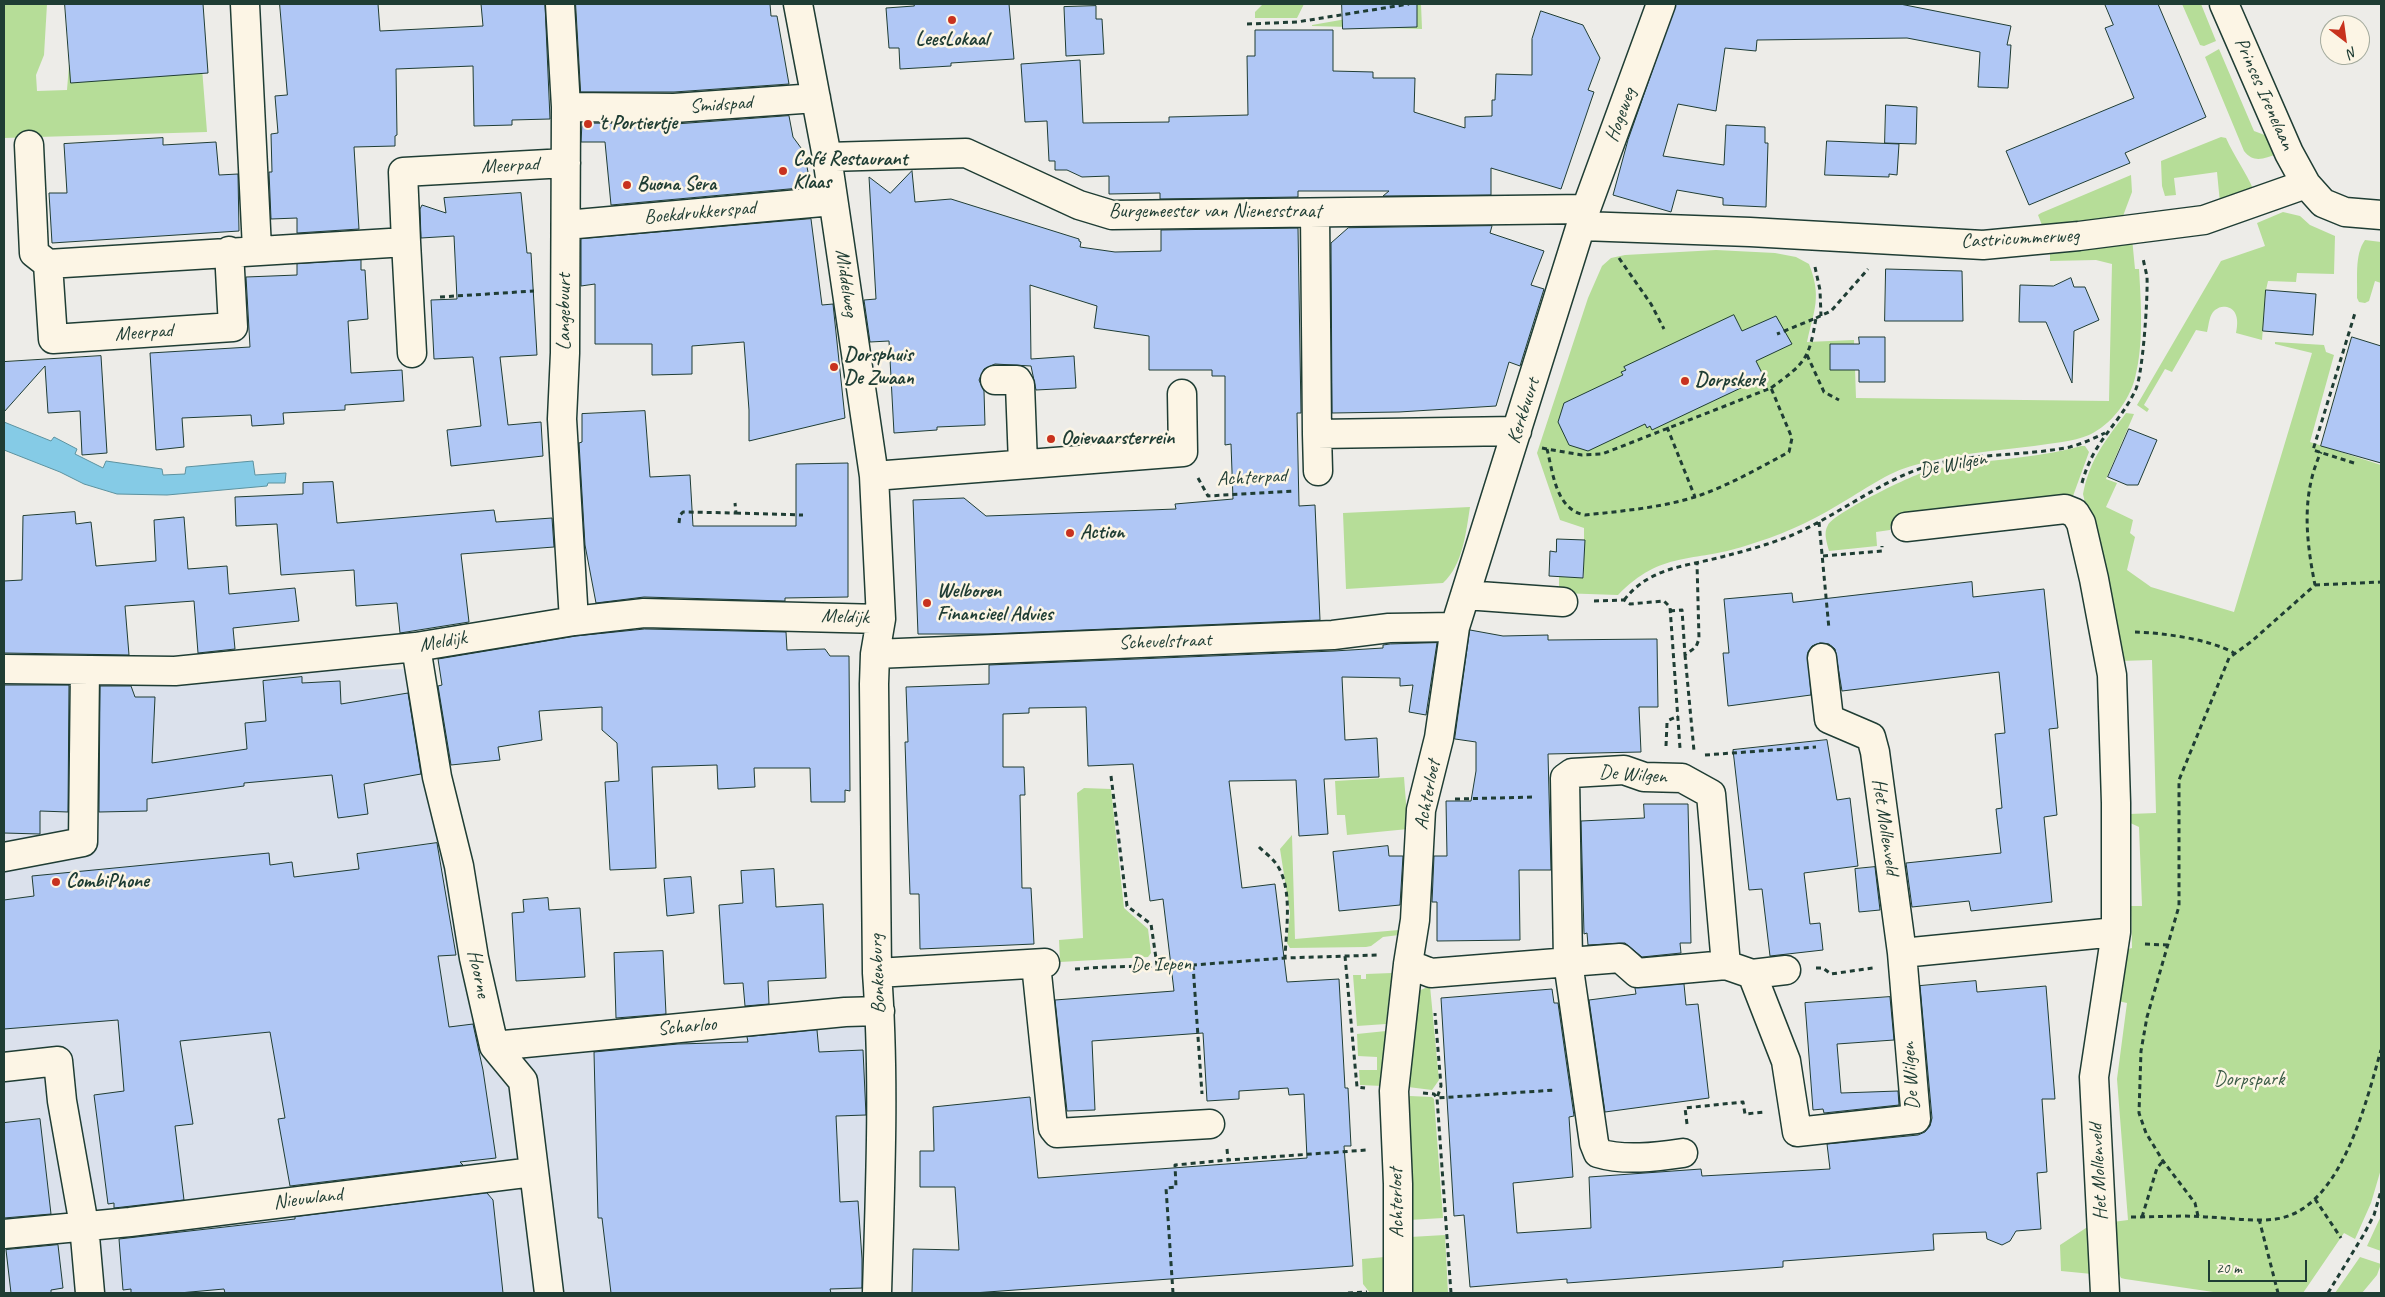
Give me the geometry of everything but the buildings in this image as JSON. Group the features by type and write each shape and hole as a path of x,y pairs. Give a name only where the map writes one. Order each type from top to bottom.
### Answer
{"street":[{"path":"244,4 257,249"},
{"name":"Langebuurt","path":"560,4 566,107 566,225 562,419 574,621"},
{"name":"Middelweg","path":"798,4 827,157 874,476 881,619 875,654"},
{"name":"Hogeweg","path":"1588,221 1661,4"},
{"name":"Prinses Irenelaan","path":"2224,4 2289,153 2306,184"},
{"name":"Smidspad","path":"566,107 674,108 816,98"},
{"path":"28,145 34,253 48,264 257,249 406,242"},
{"name":"Burgemeester van Nienesstraat","path":"827,157 966,152 1080,206 1112,215 1315,213 1588,221"},
{"name":"Meerpad","path":"412,353 403,172 566,163"},
{"path":"2306,184 2323,203 2345,212 2381,215"},
{"name":"Castricummerweg","path":"1588,221 1983,245 2079,236 2204,220 2306,184"},
{"name":"Boekdrukkerspad","path":"566,225 833,200"},
{"path":"1315,213 1318,471"},
{"name":"Kerkbuurt","path":"1456,627 1517,431 1588,221"},
{"name":"Meerpad","path":"48,264 53,339 233,328 230,252"},
{"path":"995,380 1017,380 1020,385 1023,464"},
{"path":"874,476 1183,452 1182,394"},
{"path":"1317,434 1517,431"},
{"path":"1906,527 2065,509 2075,513"},
{"name":"Het Mollenveld","path":"2075,513 2081,523 2106,634 2112,676 2116,803 2116,932 2094,1077 2105,1293"},
{"path":"1465,595 1563,602"},
{"name":"Meldijk","path":"4,669 175,671 416,647 574,621 644,613 881,619"},
{"name":"Schevelstraat","path":"875,654 1333,635 1389,628 1456,627"},
{"name":"Achterloet","path":"1398,1293 1398,1184 1394,1091 1408,964 1415,920 1421,810 1440,738 1456,627"},
{"name":"Hoorne","path":"416,647 436,777 459,866 474,958 494,1046 523,1081 549,1293"},
{"name":"Bonkenburg","path":"875,654 877,973 880,1011 880,1168 877,1293"},
{"name":"Het Mollenveld","path":"1822,658 1829,719 1871,737 1875,752 1903,960"},
{"path":"4,857 84,842 85,670"},
{"name":"De Wilgen","path":"1683,1153 1657,1157 1609,1157 1598,1153 1594,1143 1568,962 1565,778 1572,773 1624,770 1644,777 1682,778 1711,794 1726,965"},
{"path":"1903,960 2116,932"},
{"path":"1408,964 1431,973 1620,958 1637,973 1726,965 1752,974 1786,970"},
{"name":"De Wilgen","path":"1752,974 1786,1061 1797,1132 1916,1119 1903,960"},
{"path":"877,973 1040,967 1053,1128 1057,1133 1207,1124"},
{"name":"Scharloo","path":"494,1046 835,1013 880,1011"},
{"path":"4,1067 58,1061 62,1100 84,1225 90,1293"},
{"name":"Nieuwland","path":"4,1234 140,1220 533,1172"}],"path":[{"path":"1247,24 1297,22 1409,4"},
{"path":"1588,221 1651,304 1664,329"},
{"path":"2075,513 2088,463 2105,433 2136,390 2140,374 2147,277 2138,228"},
{"path":"1777,334 1831,312 1876,259 1879,239"},
{"path":"1813,261 1820,290 1821,316"},
{"path":"409,298 565,290"},
{"path":"2354,463 2313,450 2355,314"},
{"path":"1517,431 1541,448 1582,455 1602,454 1667,427 1771,388 1799,367 1811,346 1816,318"},
{"path":"1807,354 1824,392 1839,400"},
{"path":"1547,449 1564,503 1575,513 1584,515 1645,508 1695,497 1789,452 1792,438 1771,388"},
{"path":"1667,427 1695,497"},
{"name":"De Wilgen","path":"1679,736 1670,607 1664,601 1630,604 1624,600 1635,586 1649,577 1670,568 1697,563 1789,536 1819,522 1905,474 1936,464 2071,447 2105,433"},
{"name":"Achterpad","path":"1183,452 1208,496 1298,491"},
{"path":"2315,585 2307,536 2306,515 2308,492 2321,452"},
{"path":"735,503 736,513"},
{"path":"679,523 680,515 683,512 803,515"},
{"path":"1819,522 1831,654 1822,658"},
{"path":"1823,556 1882,551 1882,536 1898,534 1906,527"},
{"path":"1685,655 1696,647 1699,639 1697,563"},
{"path":"2198,1216 2195,1203 2163,1161 2144,1129 2139,1113 2141,1051 2149,1008 2179,906 2180,780 2229,658 2234,653 2252,641 2315,585 2381,582"},
{"path":"1563,602 1624,600"},
{"name":"De Wilgen","path":"1670,611 1682,610 1694,756"},
{"path":"2106,634 2154,633 2223,647 2234,653"},
{"path":"1703,755 1819,747"},
{"path":"1111,776 1128,906 1151,924 1156,965"},
{"path":"1424,797 1520,798 1565,794"},
{"path":"1259,847 1274,861 1283,876 1288,910 1285,958"},
{"name":"De Iepen","path":"1040,967 1193,965 1285,958 1393,955 1408,964"},
{"path":"1786,970 1823,968 1831,974 1903,960"},
{"path":"1193,965 1207,1124 1226,1122 1228,1160"},
{"path":"2127,1216 2198,1216 2276,1220 2288,1216 2315,1199 2327,1187 2342,1165 2366,1103 2381,1050"},
{"path":"1452,1293 1437,1098 1585,1088"},
{"path":"1683,1153 1690,1141 1685,1108 1743,1102 1745,1114 1793,1110"},
{"path":"1173,1293 1166,1188 1176,1187 1175,1165 1396,1147"},
{"path":"2142,1217 2157,1168 2163,1161"},
{"path":"2328,1293 2374,1215 2381,1191"},
{"path":"2315,1199 2341,1238"},
{"path":"2259,1219 2278,1293"}],"shaded area":[{"path":"408,669 478,1034 876,1013 885,1293 4,1293 4,676"}],"green space":[{"path":"4,4 47,4 44,55 36,75 37,91 67,90 69,65 128,63 202,68 207,132 4,138"},
{"path":"1263,4 1304,4 1297,18 1255,18 1255,12"},
{"path":"1415,4 1421,4 1422,29 1312,26 1415,7"},
{"path":"2182,4 2201,4 2216,41 2204,46 2200,45"},
{"path":"2219,49 2254,131 2270,137 2277,154 2256,159 2244,151 2205,57"},
{"path":"2221,137 2226,138 2254,191 2220,203 2217,172 2174,178 2176,195 2165,196 2162,186 2161,161"},
{"path":"2131,175 2132,192 2123,216 2042,225 2038,215 2041,213"},
{"path":"2283,212 2300,216 2310,225 2335,236 2334,274 2297,273 2296,282 2268,281 2262,340 2236,333 2237,322 2234,311 2225,307 2216,309 2210,317 2207,332 2196,330 2172,372 2165,369 2144,405 2149,409 2147,412 2137,405 2221,261 2265,246 2257,223"},
{"path":"2132,238 2135,269 2139,269 2141,338 2138,365 2132,387 2124,404 2112,419 2097,431 2069,441 1959,455 1905,468 1885,477 1805,523 1757,542 1726,551 1664,564 1634,581 1618,595 1559,593 1559,576 1584,578 1584,528 1560,520 1537,453 1588,298 1602,266 1611,258 1625,255 1716,250 1775,253 1796,257 1809,264 1816,295 1807,342 1854,340 1856,398 2109,401 2112,264 2096,260 2050,261 2050,251"},
{"path":"2365,240 2381,242 2381,283 2375,281 2369,301 2365,303 2359,302 2357,298 2357,268 2359,253"},
{"name":"Dorpspark","path":"2275,342 2324,345 2326,352 2334,355 2310,442 2381,465 2381,1169 2371,1203 2355,1239 2344,1233 2303,1293 2220,1293 2125,1279 2121,1278 2118,1272 2113,1222 2128,1220 2117,1079 2127,1003 2118,1001 2124,950 2132,948 2131,906 2142,906 2139,827 2126,821 2129,814 2156,813 2152,660 2121,661 2083,494 2094,460 2105,442 2126,413 2134,414 2106,479 2117,483 2106,507 2133,520 2130,533 2135,537 2127,570 2151,587 2234,612 2312,353 2275,344"},
{"path":"2085,446 2089,452 2073,496 1890,526 1890,530 1876,532 1877,546 1829,551 1826,531 1833,519 1859,503 1909,478 1950,466 2044,454"},
{"path":"1470,507 1459,558 1450,576 1443,583 1346,589 1343,513"},
{"path":"1404,777 1408,829 1347,835 1345,815 1337,815 1335,781"},
{"path":"1084,788 1111,789 1124,908 1148,929 1151,953 1148,957 1060,962 1059,940 1083,938 1077,793"},
{"path":"1292,835 1295,939 1399,930 1399,935 1383,937 1371,946 1366,947 1290,948 1287,943 1290,913 1280,849"},
{"path":"1392,973 1386,1024 1357,1026 1353,975 1361,975 1361,979 1366,979 1366,974"},
{"path":"1430,986 1439,1080 1432,1090 1408,1087 1416,992"},
{"path":"1386,1031 1382,1086 1360,1085 1359,1070 1377,1070 1377,1057 1358,1056 1357,1034"},
{"path":"1408,1097 1432,1097 1434,1099 1443,1218 1409,1220"},
{"path":"2381,1216 2381,1251 2367,1246"},
{"path":"2089,1226 2092,1274 2061,1271 2060,1245"},
{"path":"1445,1235 1448,1293 1410,1293 1410,1237"},
{"path":"1385,1257 1385,1293 1370,1293 1363,1284 1362,1259"},
{"path":"2360,1257 2381,1264 2377,1275 2362,1293 2335,1293"}],"water":[{"path":"4,422 51,441 54,437 77,449 75,454 103,468 106,461 162,469 163,475 185,474 186,467 253,461 255,475 286,473 285,483 268,483 267,486 167,495 117,494 84,484 60,472 4,450"}],"place":[{"name":"LeesLokaal","path":"952,20"},
{"name":"'t Portiertje","path":"588,124"},
{"name":"Café Restaurant Klaas","path":"783,171"},
{"name":"Buona Sera","path":"627,185"},
{"name":"Dorsphuis De Zwaan","path":"834,367"},
{"name":"Dorpskerk","path":"1685,381"},
{"name":"Ooievaarsterrein","path":"1051,439"},
{"name":"Action","path":"1070,533"},
{"name":"Welboren Financieel Advies","path":"927,603"},
{"name":"CombiPhone","path":"56,882"}]}
